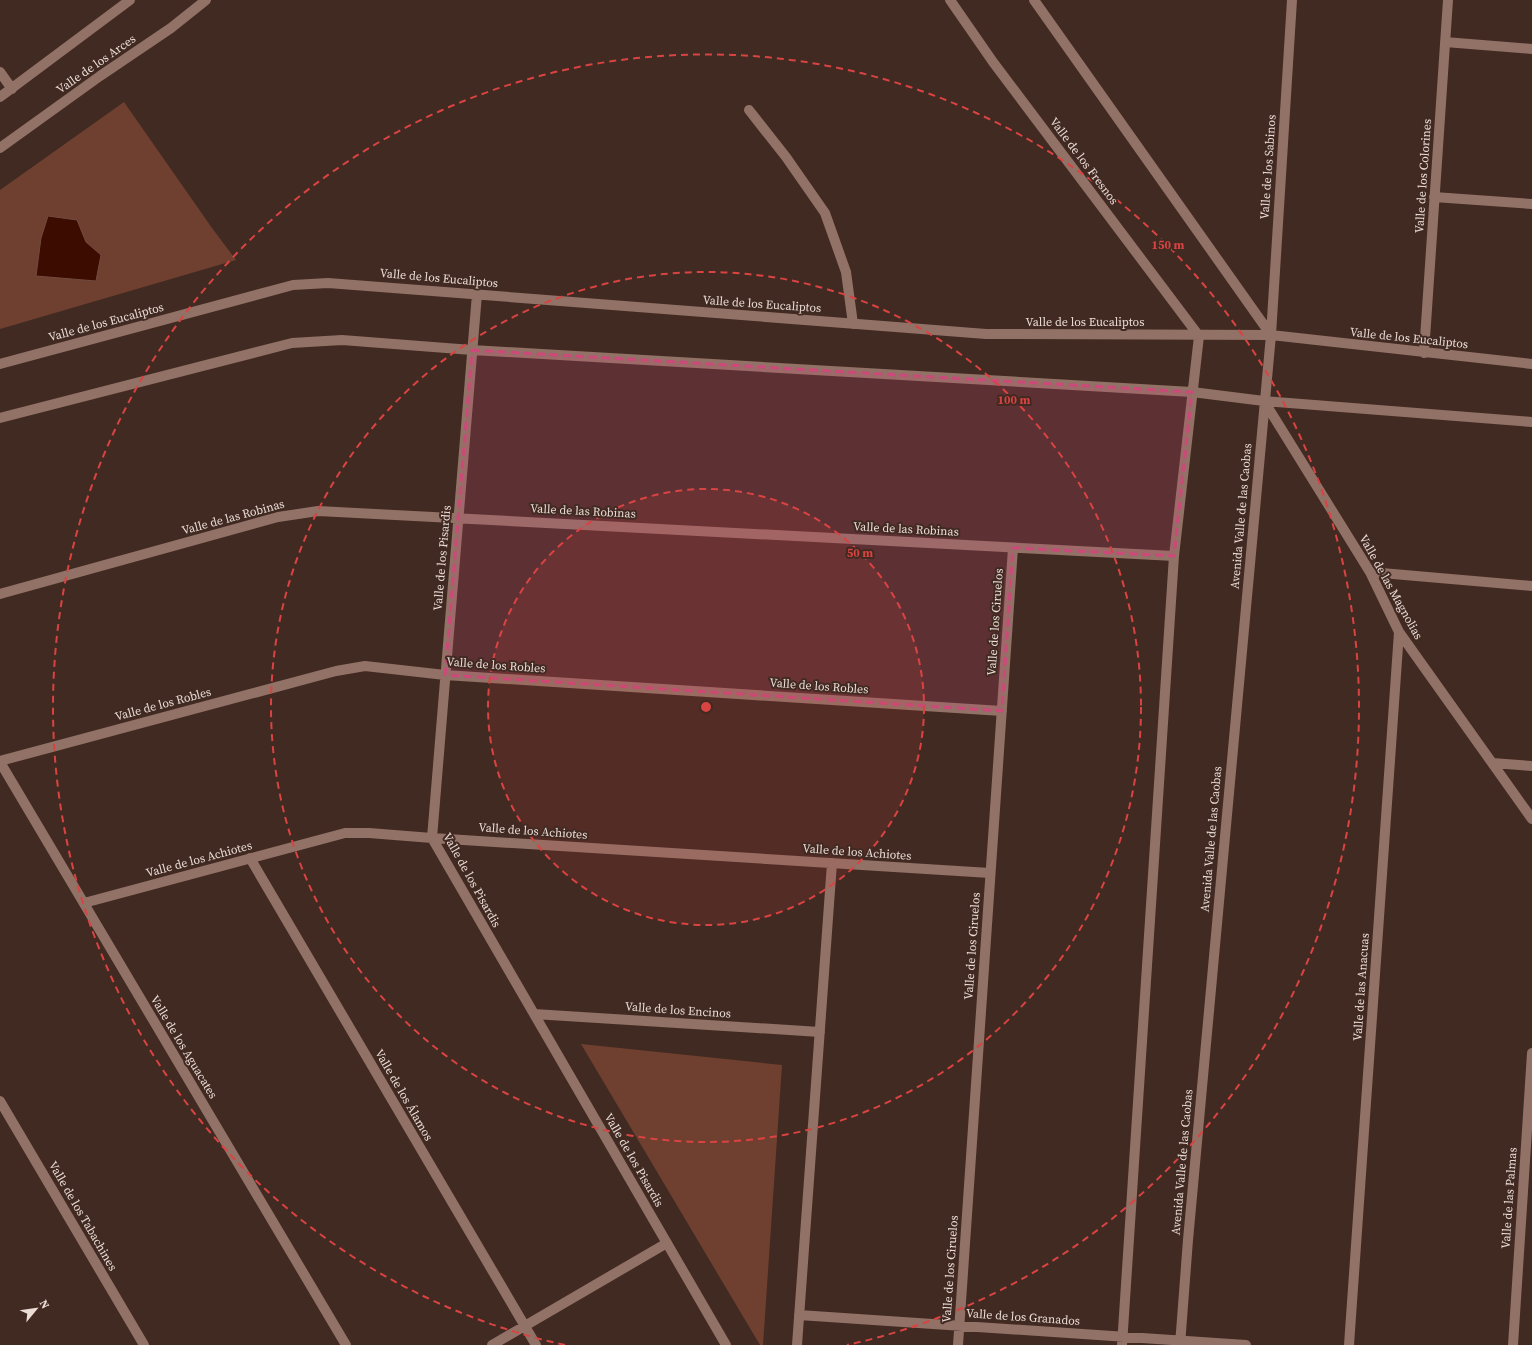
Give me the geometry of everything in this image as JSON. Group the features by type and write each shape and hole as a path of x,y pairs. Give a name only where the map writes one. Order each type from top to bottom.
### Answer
{"street":[{"path":"0,98 130,0"},
{"name":"Valle de los Arces","path":"0,148 170,28 206,0"},
{"name":"Valle de los Fresnos","path":"950,0 994,62 1199,336"},
{"path":"1034,0 1271,336"},
{"name":"Valle de los Sabinos","path":"1271,336 1292,0"},
{"name":"Valle de los Colorines","path":"1424,353 1448,0"},
{"path":"1445,42 1532,49"},
{"path":"0,72 12,89"},
{"path":"749,110 786,157 825,212 846,272 853,324"},
{"path":"1434,197 1532,204"},
{"name":"Valle de los Eucaliptos","path":"0,364 293,285 328,282 986,334 1271,336 1532,364"},
{"name":"Valle de los Pisardis","path":"477,294 432,838 726,1345"},
{"path":"1122,1341 1174,556 1199,336"},
{"name":"Avenida Valle de las Caobas","path":"1180,1343 1264,400 1271,336"},
{"path":"0,418 292,343 342,340 472,350 1192,392 1264,400 1532,422"},
{"name":"Valle de las Magnolias","path":"1264,400 1370,572 1399,632 1532,819"},
{"name":"Valle de las Robinas","path":"0,594 278,517 318,511 1174,556"},
{"name":"Valle de los Ciruelos","path":"958,1345 1013,548"},
{"path":"1370,572 1532,586"},
{"name":"Valle de las Anacuas","path":"1349,1345 1399,632"},
{"name":"Valle de los Robles","path":"0,762 336,671 365,666 445,675 1002,711"},
{"name":"Valle de los Aguacates","path":"0,762 346,1345"},
{"path":"1492,763 1532,766"},
{"name":"Valle de los Achiotes","path":"84,903 345,832 990,873"},
{"name":"Valle de los Álamos","path":"250,858 536,1345"},
{"path":"797,1345 832,864"},
{"name":"Valle de los Encinos","path":"534,1014 820,1032"},
{"name":"Valle de las Palmas","path":"1513,1345 1530,1116 1532,1053"},
{"name":"Valle de los Tabachines","path":"0,1101 144,1345"},
{"path":"492,1345 667,1242"},
{"name":"Valle de los Granados","path":"799,1315 960,1325 1122,1341 1246,1345"}],"highlighted area":[{"path":"472,350 1192,392 1174,556 1013,548 1002,711 445,675"}],"shaded area":[{"path":"124,102 236,260 0,329 0,190"},
{"path":"48,216 77,220 86,242 101,255 96,281 36,276 41,238"},
{"path":"581,1044 782,1065 763,1345 760,1345"}]}
